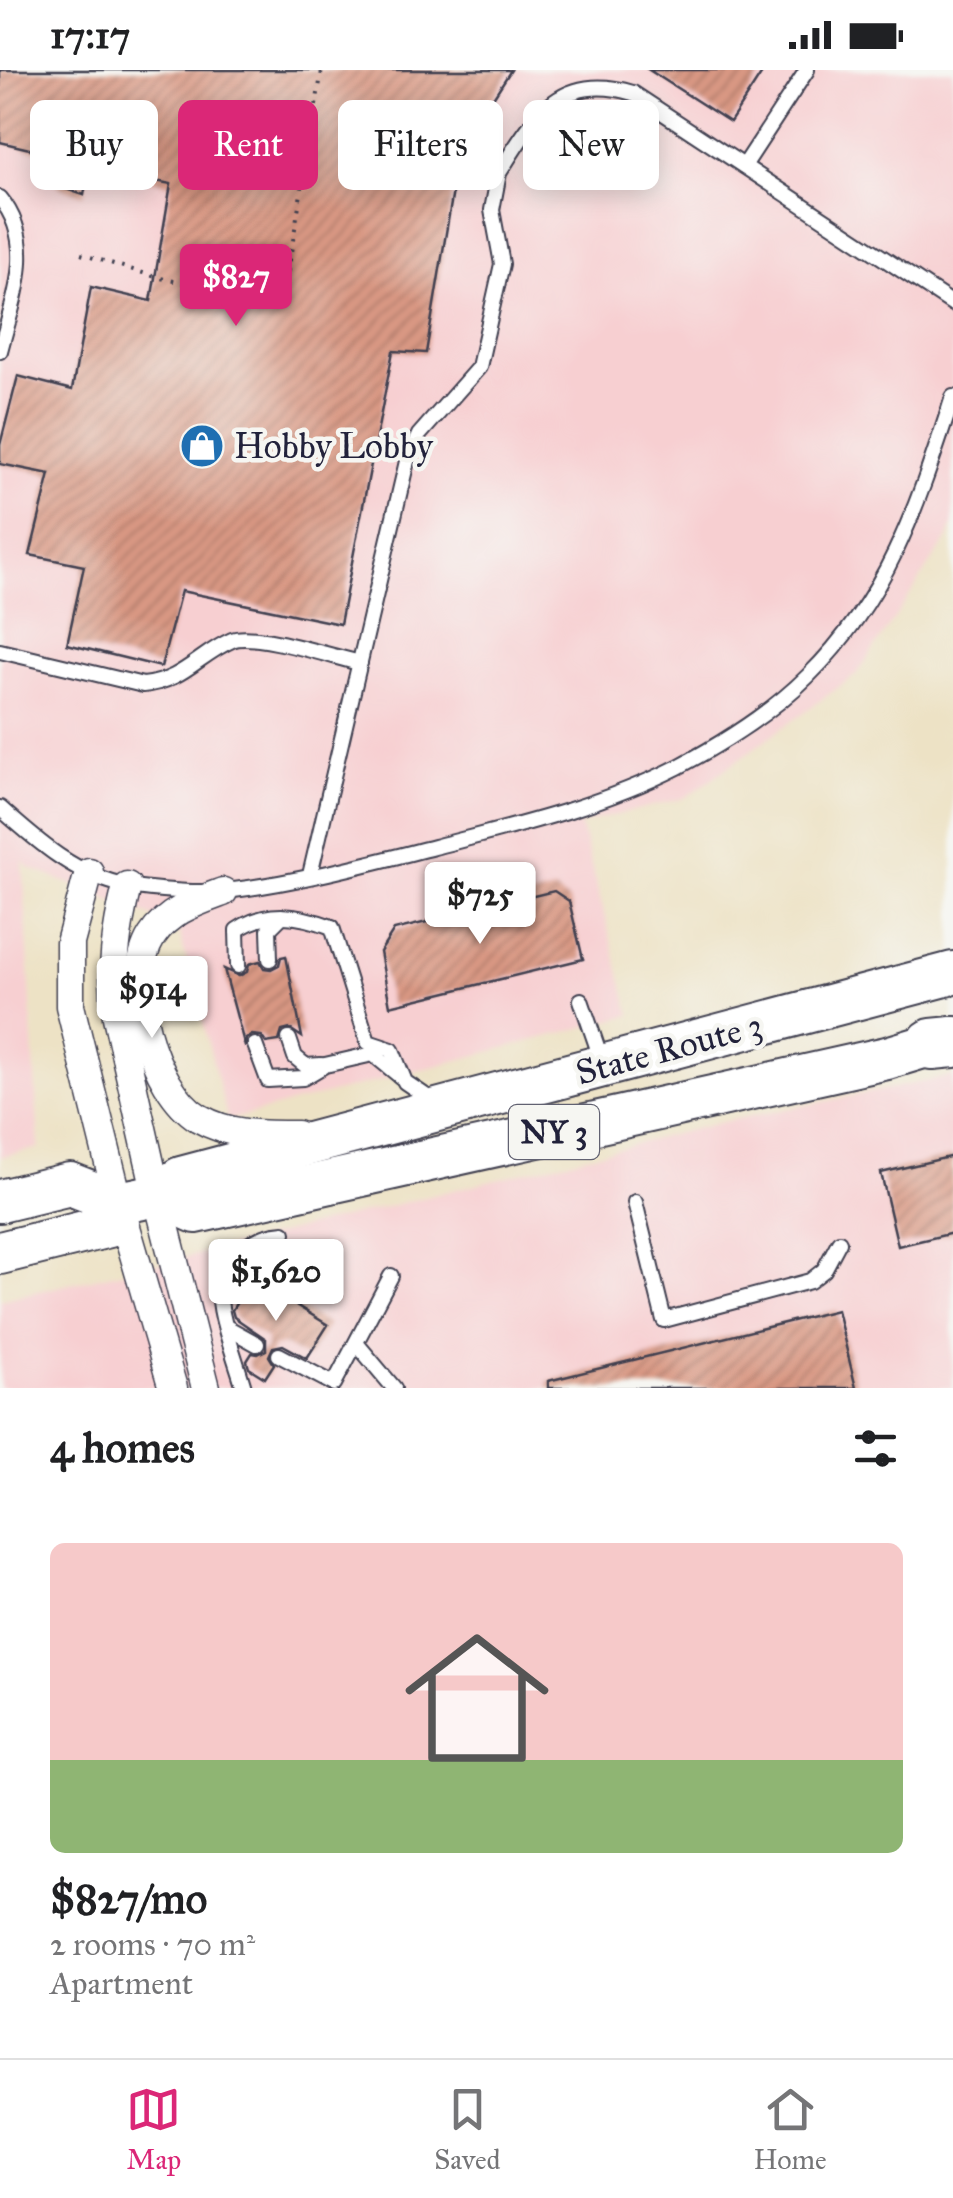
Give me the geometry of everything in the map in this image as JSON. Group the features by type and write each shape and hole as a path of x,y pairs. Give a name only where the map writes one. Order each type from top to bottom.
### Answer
{"main road":[{"name":"State Route 3","path":"0,1253 108,1226 138,1199 181,1178 953,974"},
{"name":"State Route 3","path":"138,1199 196,1212 870,1062 946,1041"},
{"path":"0,1201 70,1184 138,1199"}],"street":[{"path":"89,872 70,943 70,1006 206,1388"},
{"path":"127,886 114,951 112,987 138,1199 173,1388"},
{"path":"223,892 167,918 146,948 140,966 141,1002 161,1074 184,1106 216,1125 246,1135 344,1135"}],"lane":[{"path":"744,166 807,70"},
{"path":"310,875 413,446 479,367 502,264 492,210 494,186 537,112 566,93 600,86 622,89 953,304"},
{"path":"0,198 19,228 21,257 0,352"},
{"path":"0,808 39,843 75,867 127,886 223,892 529,822 623,792 680,766 768,710 808,676 864,613 918,502 953,397"},
{"path":"0,651 143,685 166,682 224,645 244,637 360,663"},
{"path":"238,966 237,930 250,922 295,915 332,927 368,1042 392,1050 405,1080"},
{"path":"270,959 269,929 281,916"},
{"path":"580,1000 604,1066"},
{"path":"289,1039 294,1057 306,1066 373,1054 444,1108"},
{"path":"255,1045 268,1080 303,1078 325,1065"},
{"path":"635,1202 664,1320 810,1281 824,1270 839,1242"},
{"path":"244,1388 220,1299 224,1280 244,1245 264,1234 284,1233"},
{"path":"279,1355 334,1384 390,1276"},
{"path":"228,1328 257,1344"},
{"path":"357,1344 394,1388"}],"path":[{"path":"81,254 156,277 282,306 322,70"}],"shaded area":[{"path":"0,70 953,70 953,523 948,538 857,674 685,798 580,824 631,1015 228,1120 178,927 30,868 23,861 39,1148 0,1157"},
{"path":"953,1076 953,1388 0,1388 0,1300 196,1255 726,1121"}],"building":[{"path":"0,70 511,70 492,100 338,100 338,190 453,190 426,353 393,351 340,624 181,591 161,667 67,644 84,566 30,555 50,474 0,464 0,445 18,376 72,390 91,287 151,301 171,184 158,181 158,100 30,100 30,149 0,142"},
{"path":"649,70 764,70 730,122"},
{"path":"554,891 569,901 583,959 390,1006 380,952 394,930"},
{"path":"286,956 302,1037 290,1029 282,1031 279,1041 266,1043 261,1036 252,1035 246,1039 245,1047 224,969 239,976 247,972 249,964 260,961 264,968 271,969"},
{"path":"953,1156 953,1233 898,1246 881,1173"},
{"path":"252,1278 328,1325 307,1358 283,1345 273,1347 269,1356 274,1364 265,1378 249,1368 247,1361 252,1353 266,1350 266,1339 234,1317 232,1310"},
{"path":"837,1310 856,1388 548,1388 548,1381"}],"place":[{"name":"Hobby Lobby","path":"202,446"}]}
